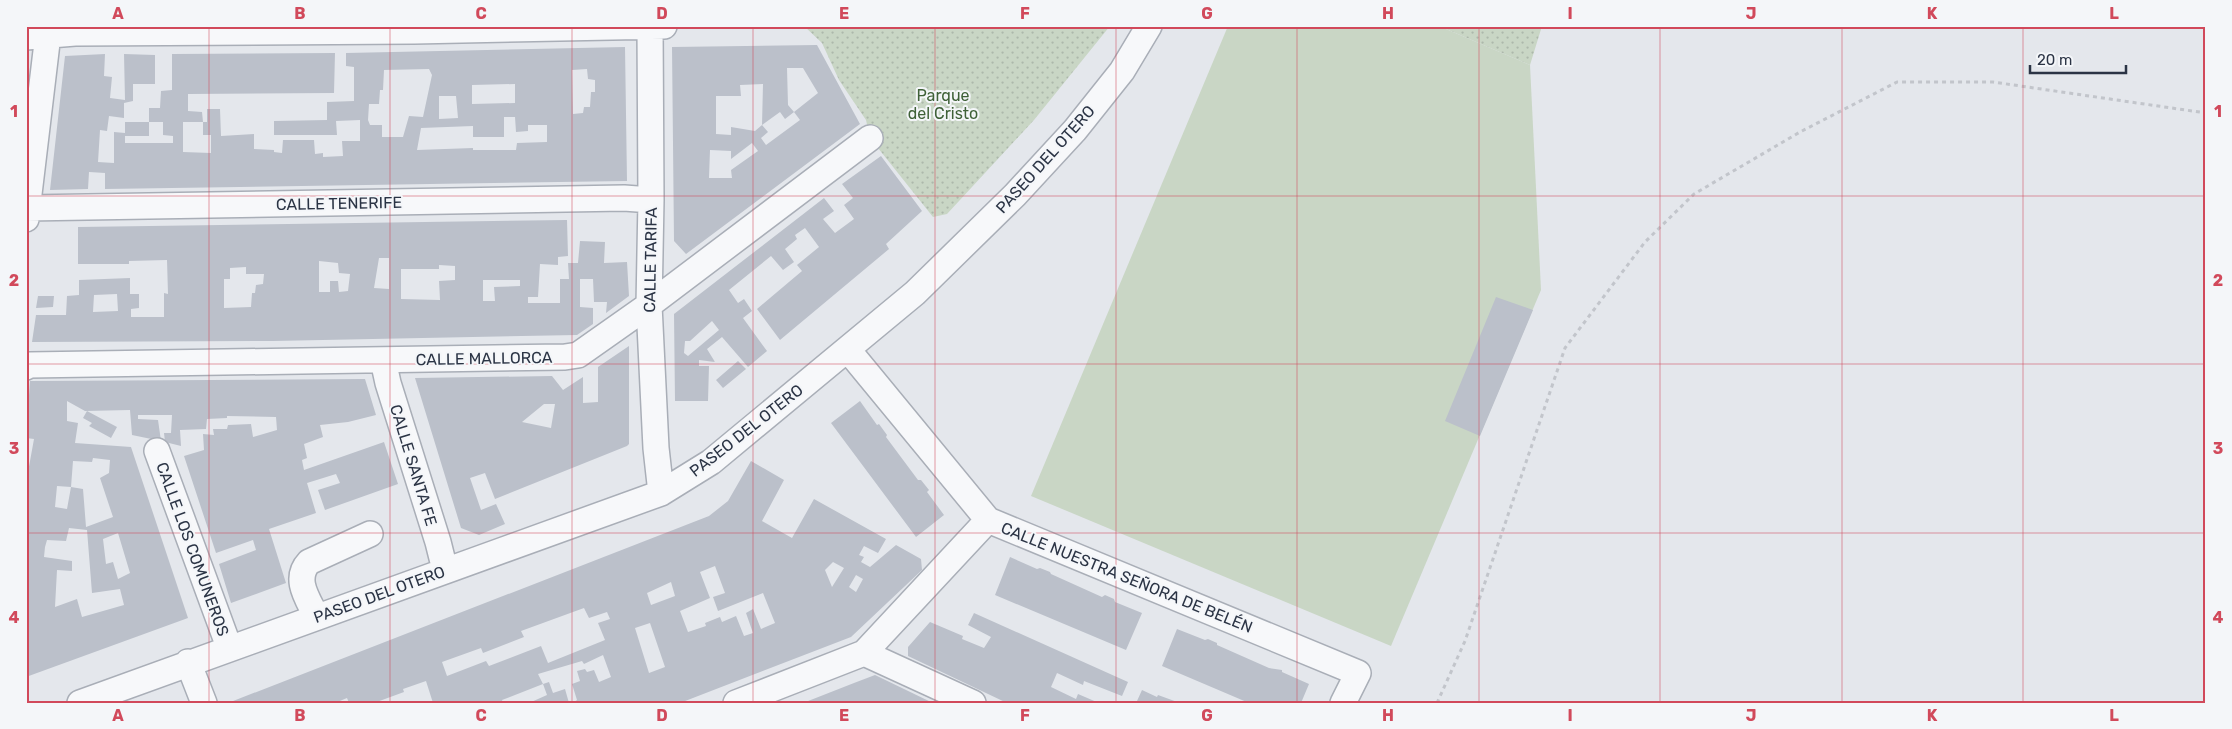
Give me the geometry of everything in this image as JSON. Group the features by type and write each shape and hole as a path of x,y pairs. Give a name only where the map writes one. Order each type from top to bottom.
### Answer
{"street":[{"name":"PASEO DEL OTERO","path":"80,703 229,647 660,493 710,462 915,293 1014,195 1075,130 1122,71 1149,26"},
{"path":"27,212 41,33 654,27"},
{"name":"CALLE TARIFA","path":"654,27 649,305 660,493"},
{"name":"CALLE MALLORCA","path":"26,366 565,357 578,355 649,305 870,138"},
{"name":"CALLE TENERIFE","path":"27,212 614,198 651,200"},
{"name":"CALLE NUESTRA SEÑORA DE BELÉN","path":"848,350 988,520 1358,673 1343,703"},
{"name":"CALLE SANTA FE","path":"383,360 388,383 444,570"},
{"name":"CALLE LOS COMUNEROS","path":"157,452 229,647"},
{"path":"736,703 864,653 988,520"},
{"path":"316,616 303,588 301,575 304,568 309,562 370,534"},
{"path":"864,653 973,703"},
{"path":"188,662 204,703"}],"path":[{"path":"1437,703 1464,641 1565,348 1645,242 1694,194 1800,132 1897,82 1993,82 2206,113"}],"green space":[{"name":"Parque del Cristo","path":"804,26 1110,26 1034,120 947,214 933,217 870,138 866,120 839,80 822,43"},
{"path":"1228,26 1439,26 1530,65 1541,290 1391,646 1031,496"},
{"path":"1439,26 1542,26 1530,65"}],"building":[{"path":"817,45 860,124 686,254 674,241 672,47","holes":["787,68 803,68 818,93 794,112 788,105","763,84 762,125 755,131 731,127 731,135 716,134 716,96 741,96 740,85","780,112 785,119 794,112 800,120 766,145 761,138 768,132 762,125","752,143 758,151 731,170 732,178 709,178 710,150 731,151 731,159"]},
{"path":"625,47 627,181 105,189 105,173 89,172 88,189 50,190 65,56 105,54 104,76 112,77 110,98 125,100 124,54 155,55 155,84 133,84 133,101 124,103 124,118 109,116 107,131 100,130 98,162 114,163 114,132 125,133 125,122 149,122 149,108 160,108 161,91 172,90 172,54 335,53 334,93 188,94 188,111 202,112 203,122 207,122 207,109 220,109 221,136 254,134 254,149 274,150 274,152 282,153 283,140 314,140 315,154 323,153 323,157 343,156 342,141 360,141 360,120 336,121 337,135 274,135 274,121 327,120 327,102 354,101 354,67 346,66 346,53","holes":["429,69 432,75 423,117 409,116 403,137 382,137 382,125 370,125 368,120 369,104 379,104 380,90 383,90 384,70","587,69 588,79 595,80 595,92 591,92 590,107 584,107 583,113 573,114 572,70","515,84 515,103 472,104 472,85","439,96 456,96 458,118 439,119","504,117 515,117 516,132 528,131 528,125 547,125 547,142 517,143 516,150 473,150 473,148 417,150 421,128 473,126 473,137 504,137","149,122 163,122 163,135 173,136 173,143 125,143 125,136 149,136","183,122 203,122 203,135 211,135 211,153 183,152"]},
{"path":"881,156 922,211 886,244 889,249 780,340 757,309 802,271 797,265 819,247 805,228 795,235 797,239 785,249 794,262 783,270 771,256 729,290 738,303 744,299 752,311 743,318 767,351 748,367 722,337 707,349 715,362 699,360 699,366 709,366 708,401 675,401 674,314 824,198 834,211 823,219 835,233 854,219 844,205 853,198 842,184","holes":["712,321 719,330 688,356 684,353 685,341 690,341"]},
{"path":"567,220 568,256 558,257 558,265 540,264 538,297 528,297 528,303 560,303 560,279 569,279 568,263 578,263 580,241 605,242 604,263 627,262 629,296 606,313 607,302 594,302 593,279 580,279 580,307 593,308 593,324 577,335 273,341 32,342 36,315 66,315 67,296 79,295 79,280 130,278 130,294 139,294 139,308 131,309 131,317 164,317 164,293 168,294 167,260 129,261 129,264 78,264 78,227","holes":["379,258 389,258 389,289 374,288","319,261 338,263 339,273 350,274 348,291 339,292 338,281 330,281 330,292 319,292","439,265 455,266 455,280 439,281 440,300 401,299 401,269 439,269","246,267 246,274 264,274 263,284 256,285 255,293 252,293 251,307 224,308 224,279 230,279 230,268","483,280 520,280 520,286 494,287 495,301 483,301","117,294 118,311 93,312 94,295"]},
{"path":"38,296 54,296 53,307 36,308"},
{"path":"1496,297 1533,310 1480,436 1445,421"},
{"path":"629,346 629,444 495,499 485,473 470,478 481,510 496,504 505,524 479,535 461,528 415,378 552,376 563,390 583,377 583,403 598,402 598,367","holes":["544,404 555,404 551,428 522,422"]},
{"path":"738,361 746,369 723,388 716,380"},
{"path":"365,379 376,415 348,422 320,425 323,437 304,444 307,458 302,460 304,470 384,442 398,484 325,510 318,490 340,483 336,474 307,483 316,513 269,529 286,583 231,603 219,564 256,550 253,540 216,553 184,456 204,450 203,434 214,435 213,429 227,429 228,425 251,424 253,437 277,430 276,417 227,416 227,418 207,419 206,429 180,430 181,446 165,442 164,433 171,433 172,415 138,415 138,419 158,420 161,441 132,435 130,410 85,411 67,401 67,421 78,423 75,443 131,447 188,618 26,677 26,483 34,439 26,438 30,381","holes":["93,458 110,460 109,473 100,478 113,517 86,527 83,489 71,487 73,461 92,462","57,486 71,487 67,509 55,507","69,528 87,530 92,593 120,589 124,605 82,617 77,599 55,607 57,570 72,571 72,561 44,557 45,547 47,540 66,541","118,533 130,573 118,579 113,562 106,564 103,539"]},
{"path":"860,401 877,425 879,424 887,435 886,437 918,480 921,480 929,490 927,492 944,515 916,537 831,423"},
{"path":"87,411 117,427 111,438 89,426 92,423 83,418"},
{"path":"751,461 784,480 762,521 792,538 814,499 886,539 878,553 864,546 859,555 864,557 861,562 870,567 896,545 921,559 922,570 851,637 680,703 573,703 577,700 572,684 580,681 577,671 585,669 587,672 594,670 599,682 611,677 603,655 584,664 582,661 538,674 543,684 502,700 503,703 433,703 426,681 403,689 404,692 374,703 349,703 347,698 335,703 228,703 709,516 728,501","holes":["833,562 844,568 832,587 825,570","715,566 725,593 713,597 718,611 763,593 775,623 761,629 753,609 746,613 753,633 744,636 736,616 722,622 720,617 705,623 706,626 688,632 680,611 710,598 700,572","856,575 863,579 856,592 849,587","671,582 675,596 651,605 647,593","584,608 589,618 607,612 610,619 598,623 605,640 548,663 541,646 489,666 486,661 447,676 442,662 481,648 483,653 524,637 521,631","650,623 665,667 649,673 635,628"]},
{"path":"1010,557 1037,569 1040,568 1050,572 1102,597 1105,595 1114,599 1115,602 1142,613 1126,650 995,595"},
{"path":"974,613 1128,682 1122,696 1084,681 1083,685 1057,673 1051,687 1076,699 1078,694 1099,703 1007,703 908,656 908,647 930,622 963,636 962,639 984,648 991,637 968,625"},
{"path":"1177,629 1205,640 1208,639 1217,643 1217,645 1269,668 1282,670 1282,672 1309,684 1301,703 1249,703 1162,666"},
{"path":"875,675 933,703 803,703 854,683"},
{"path":"549,682 553,693 565,689 569,703 529,703 547,695 543,684"},
{"path":"1142,690 1157,697 1158,695 1180,703 1141,703 1137,701"}]}
